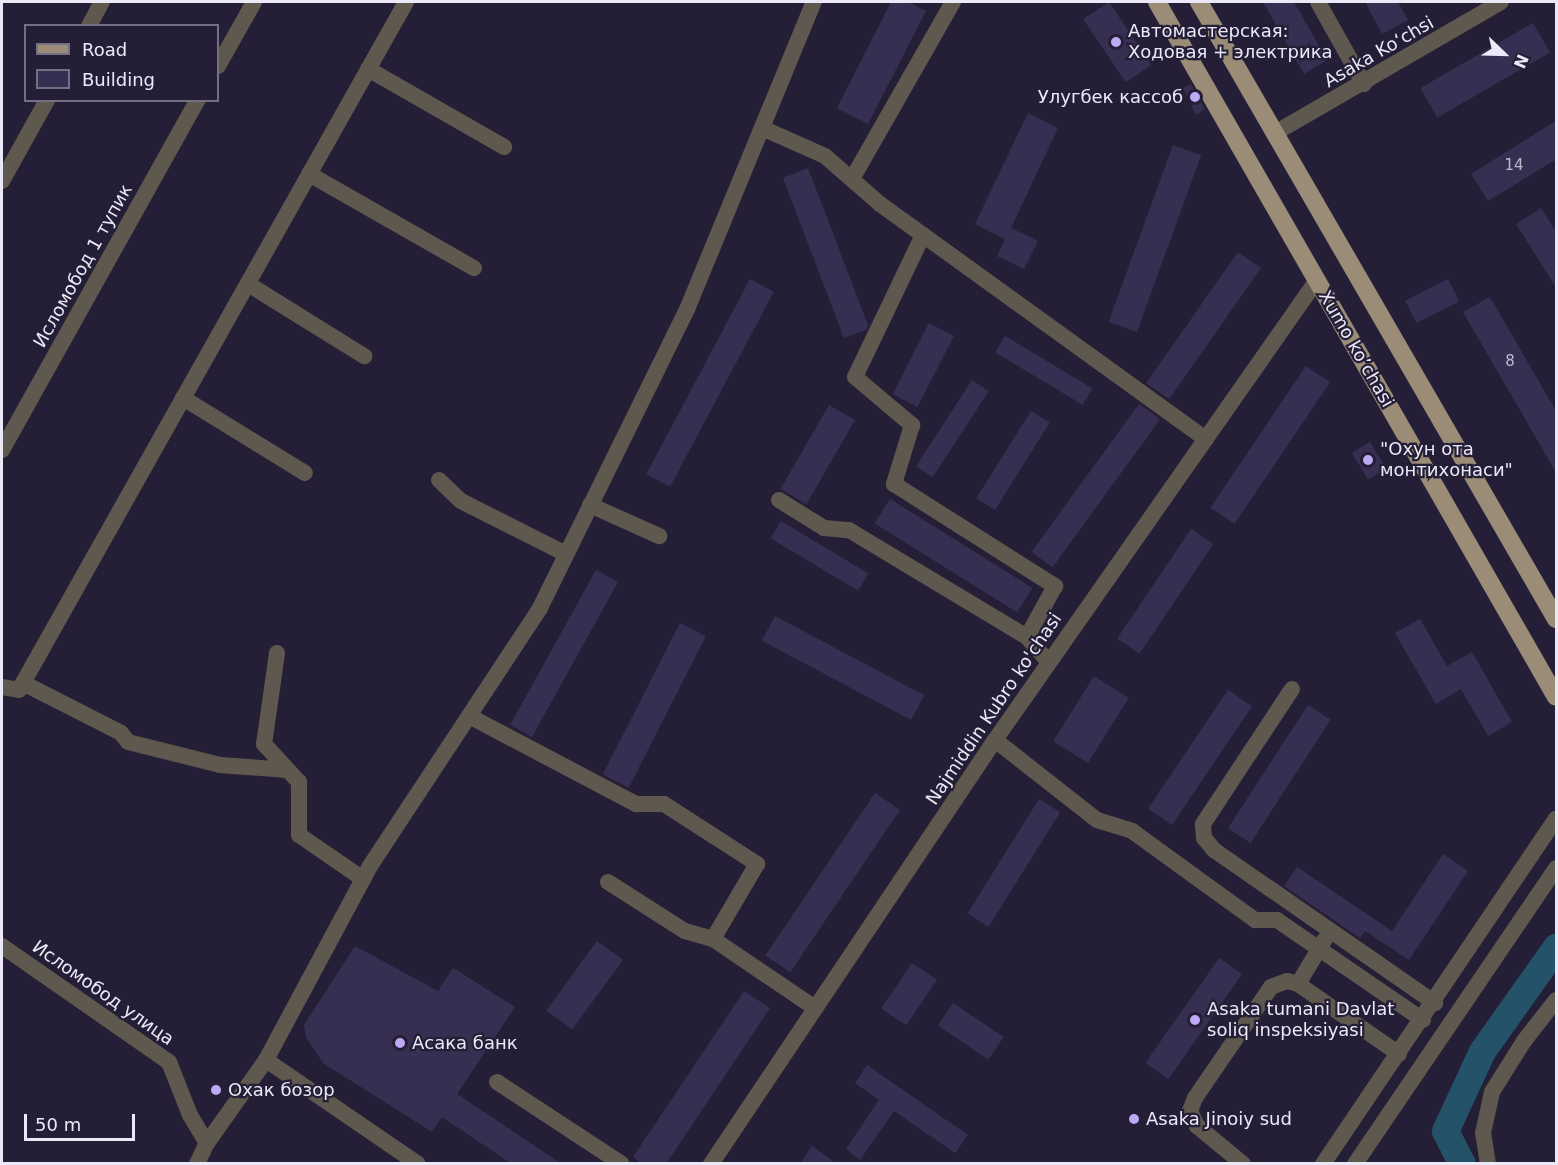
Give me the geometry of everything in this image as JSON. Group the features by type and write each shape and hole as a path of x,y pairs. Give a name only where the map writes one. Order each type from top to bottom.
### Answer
{"main road":[{"name":"Xumo ko’chasi","path":"1157,2 1557,697"},
{"path":"1199,2 1557,619"}],"street":[{"path":"90,24 102,2"},
{"path":"219,64 254,2"},
{"path":"2,687 19,690 406,2"},
{"path":"197,1164 207,1143 266,1060 363,879 540,608 688,308 814,2"},
{"path":"852,179 953,2"},
{"path":"1318,2 1364,84"},
{"name":"Asaka Koʻchsi","path":"1275,133 1364,84 1501,2"},
{"path":"368,69 504,147"},
{"path":"2,181 46,102"},
{"name":"Исломобод 1 тупик","path":"2,450 197,102"},
{"path":"762,128 825,156 923,235 1206,439"},
{"path":"309,174 474,268"},
{"path":"923,235 855,377 912,425 894,484 1055,586 1027,637"},
{"name":"Najmiddin Kubro ko'chasi","path":"711,1164 995,740 1317,280"},
{"path":"248,284 364,356"},
{"path":"183,398 305,473"},
{"path":"439,480 461,501 566,554"},
{"path":"779,500 824,528 849,530 1027,637 1049,662"},
{"path":"590,505 659,536"},
{"path":"277,653 264,744 299,782 299,836 363,879"},
{"path":"23,683 121,733 128,742 220,765 288,770"},
{"path":"1292,688 1203,824 1204,838 1214,850 1435,1003"},
{"path":"468,716 636,804 664,804 757,864 713,939"},
{"path":"995,740 1097,819 1132,831 1255,920 1277,920 1423,1020"},
{"path":"1323,1164 1435,1003 1557,818"},
{"path":"1355,1164 1557,868"},
{"path":"608,882 685,931 713,939 815,1008"},
{"path":"1298,984 1330,931"},
{"name":"Исломобод улица","path":"2,946 169,1062 190,1115 207,1143"},
{"path":"1243,1164 1197,1126 1190,1112 1192,1103 1271,987 1287,981 1298,984 1399,1054"},
{"path":"1488,1164 1483,1133 1492,1092 1524,1041 1557,1000"},
{"path":"266,1060 418,1164"},
{"path":"497,1082 622,1164"},
{"path":"1347,1129 1368,1143"}],"building":[{"path":"891,2 908,2 926,11 868,124 837,108"},
{"name":"Автомастерская: Ходовая + электрика","path":"1109,2 1151,65 1126,82 1083,19"},
{"path":"1263,2 1294,2 1327,60 1304,74"},
{"path":"1365,2 1398,2 1408,20 1382,34"},
{"path":"1533,23 1550,52 1437,117 1420,88"},
{"name":"Улугбек кассоб","path":"1191,84 1205,109 1196,115 1183,88"},
{"path":"1028,113 1058,128 1011,228 1038,241 1024,269 997,256 1005,239 975,224"},
{"path":"1557,120 1557,159 1488,201 1471,174"},
{"path":"1173,145 1201,155 1137,332 1109,322"},
{"path":"808,168 868,325 866,330 844,338 783,178"},
{"path":"1541,208 1557,233 1557,289 1516,224"},
{"path":"1238,252 1261,268 1169,399 1146,383"},
{"path":"750,279 774,292 670,487 646,474"},
{"path":"1448,279 1459,301 1417,323 1405,301"},
{"path":"1490,297 1557,413 1557,474 1463,312"},
{"path":"929,323 954,336 918,407 893,394"},
{"path":"1005,336 1092,389 1083,405 995,352"},
{"path":"1306,366 1330,382 1234,524 1210,508"},
{"path":"972,380 989,391 933,477 916,466"},
{"path":"1139,404 1160,419 1052,567 1031,552"},
{"path":"829,405 855,420 806,504 780,489"},
{"path":"1031,411 1050,423 995,510 976,498"},
{"name":"\"Охун ота монтихонаси\"","path":"1370,442 1386,469 1368,479 1352,453"},
{"path":"890,499 1032,588 1017,613 875,524"},
{"path":"781,521 868,574 858,591 771,538"},
{"path":"1191,529 1213,544 1140,654 1117,638"},
{"path":"596,570 618,582 532,737 510,725"},
{"path":"775,616 924,695 911,720 762,641"},
{"path":"1420,619 1447,666 1472,652 1512,722 1488,736 1461,689 1436,704 1395,633"},
{"path":"680,623 706,636 629,788 603,774"},
{"path":"1094,676 1129,698 1088,763 1053,741"},
{"path":"1228,690 1252,706 1172,825 1148,809"},
{"path":"1308,705 1331,720 1251,843 1228,828"},
{"path":"875,793 900,810 790,972 765,955"},
{"path":"1039,799 1060,812 989,927 967,913"},
{"path":"1443,854 1468,871 1409,960 1365,931 1360,938 1284,886 1297,867 1392,931"},
{"path":"597,941 623,960 572,1029 546,1011"},
{"name":"Асака банк","path":"355,946 438,991 453,968 515,1007 457,1094 562,1164 512,1164 442,1117 432,1132 323,1063 306,1037 304,1025"},
{"name":"Asaka tumani Davlat soliq inspeksiyasi","path":"1219,958 1242,974 1169,1079 1146,1063"},
{"path":"912,963 937,980 906,1025 881,1009"},
{"path":"744,991 770,1008 666,1164 642,1164 633,1157"},
{"path":"953,1003 1004,1037 988,1059 938,1025"},
{"path":"867,1065 968,1135 955,1153 894,1111 860,1160 846,1149 879,1100 855,1083"},
{"path":"812,1146 837,1164 800,1164"}],"waterway":[{"path":"1462,1164 1445,1131 1482,1051 1556,947"}],"place":[{"name":"Автомастерская: Ходовая + электрика","path":"1116,42"},
{"name":"Улугбек кассоб","path":"1195,97"},
{"name":"\"Охун ота монтихонаси\"","path":"1368,460"},
{"name":"Asaka tumani Davlat soliq inspeksiyasi","path":"1195,1020"},
{"name":"Асака банк","path":"400,1043"},
{"name":"Охак бозор","path":"216,1090"},
{"name":"Asaka Jinoiy sud","path":"1134,1119"}]}
